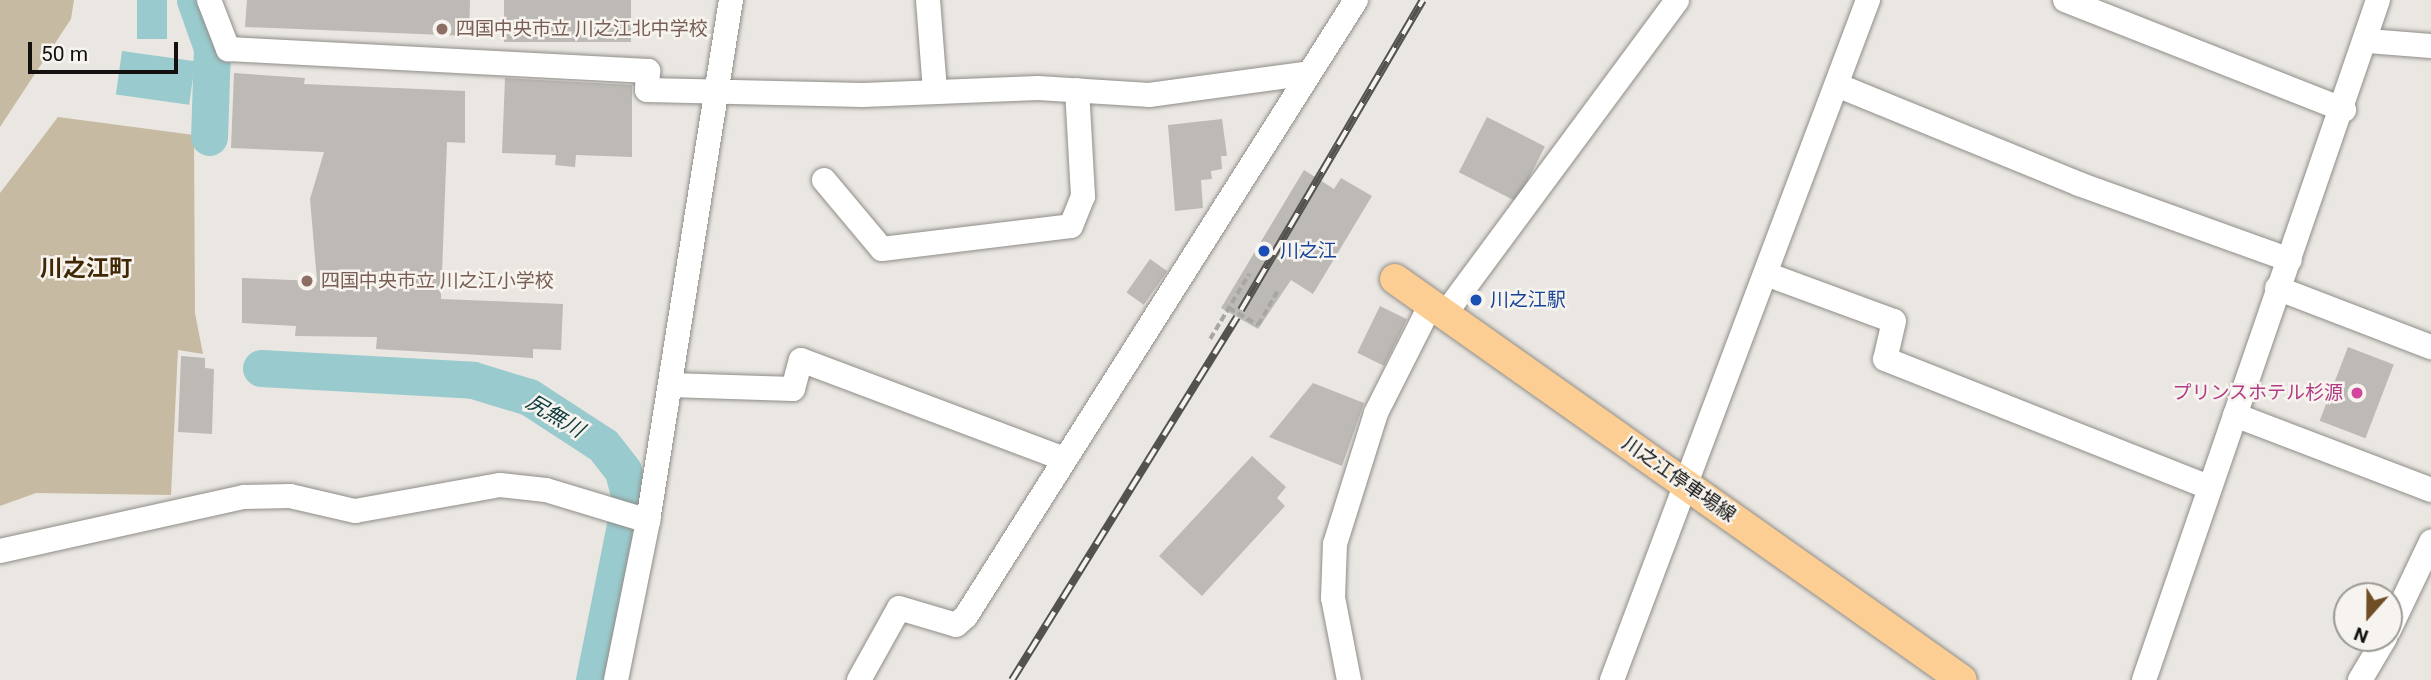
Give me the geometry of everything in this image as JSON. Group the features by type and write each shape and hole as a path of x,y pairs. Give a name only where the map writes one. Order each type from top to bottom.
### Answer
{"main road":[{"name":"川之江停車場線","path":"1395,279 1960,679"}],"street":[{"path":"209,0 228,49 648,71 647,90 1077,90 1175,94 1309,74"},
{"path":"616,680 648,521 731,0"},
{"path":"928,0 935,92"},
{"path":"859,680 899,608 956,625 966,616 1062,458 1356,0"},
{"path":"1349,680 1333,598 1335,544 1376,413 1438,309 1677,0"},
{"path":"1612,680 1684,483 1839,86 1868,0"},
{"path":"2065,0 2344,110"},
{"path":"2144,680 2277,288 2290,260 2368,41 2378,0"},
{"path":"2368,41 2431,46"},
{"path":"1839,86 2290,260"},
{"path":"824,180 882,249 1071,226 1083,196 1077,90"},
{"path":"1766,274 1894,321 1885,359 2209,487"},
{"path":"2277,288 2431,347"},
{"path":"670,385 793,389 801,360 1062,458"},
{"path":"2235,415 2431,490"},
{"path":"0,551 244,497 290,496 355,511 500,485 609,506 648,521"},
{"path":"2403,601 2431,542"},
{"path":"2360,680 2377,652"}],"path":[{"path":"1210,339 1249,274"},
{"path":"1229,308 1258,325 1278,290"}],"shaded area":[{"path":"0,0 74,0 71,19 0,127"},
{"path":"58,117 194,135 195,313 203,354 178,350 171,495 36,493 0,506 0,193"}],"water":[{"path":"137,0 167,0 167,39 137,39"},
{"path":"122,51 195,61 189,105 116,95"}],"building":[{"path":"247,0 470,0 469,36 245,27"},
{"path":"504,0 631,0 631,42 504,42"},
{"path":"234,73 305,78 304,84 465,91 465,143 447,142 441,299 563,304 561,350 533,349 533,358 376,349 377,337 295,336 296,326 242,323 242,278 317,281 310,199 324,152 231,148"},
{"path":"505,78 632,85 632,157 576,155 575,167 555,165 556,155 502,153"},
{"path":"1487,117 1545,147 1517,202 1459,172"},
{"path":"1222,119 1227,156 1221,156 1222,169 1211,171 1212,179 1201,180 1203,208 1175,211 1168,125"},
{"path":"1304,170 1334,189 1341,178 1372,196 1313,294 1291,280 1258,329 1221,308"},
{"path":"1150,259 1167,271 1144,305 1126,293"},
{"path":"1380,306 1407,319 1384,366 1357,353"},
{"name":"プリンスホテル杉源","path":"2348,347 2394,365 2365,438 2320,421"},
{"path":"181,356 205,358 205,368 214,369 212,434 178,432"},
{"path":"1313,383 1364,403 1342,466 1269,437"},
{"path":"1252,456 1286,487 1277,498 1285,506 1202,596 1159,556"}],"waterway":[{"name":"尻無川","path":"195,0 212,48 209,137"},
{"name":"尻無川","path":"261,368 473,380 529,397 603,445 623,471 630,500 594,680"}],"railway":[{"path":"1241,310 1423,0"},
{"path":"1012,680 1237,317"}],"place":[{"name":"四国中央市立 川之江北中学校","path":"442,29"},
{"name":"川之江","path":"1264,251"},
{"name":"四国中央市立 川之江小学校","path":"307,281"},
{"name":"川之江駅","path":"1476,300"},
{"name":"プリンスホテル杉源","path":"2357,393"}],"district":[{"name":"川之江町","path":"86,269"}]}
